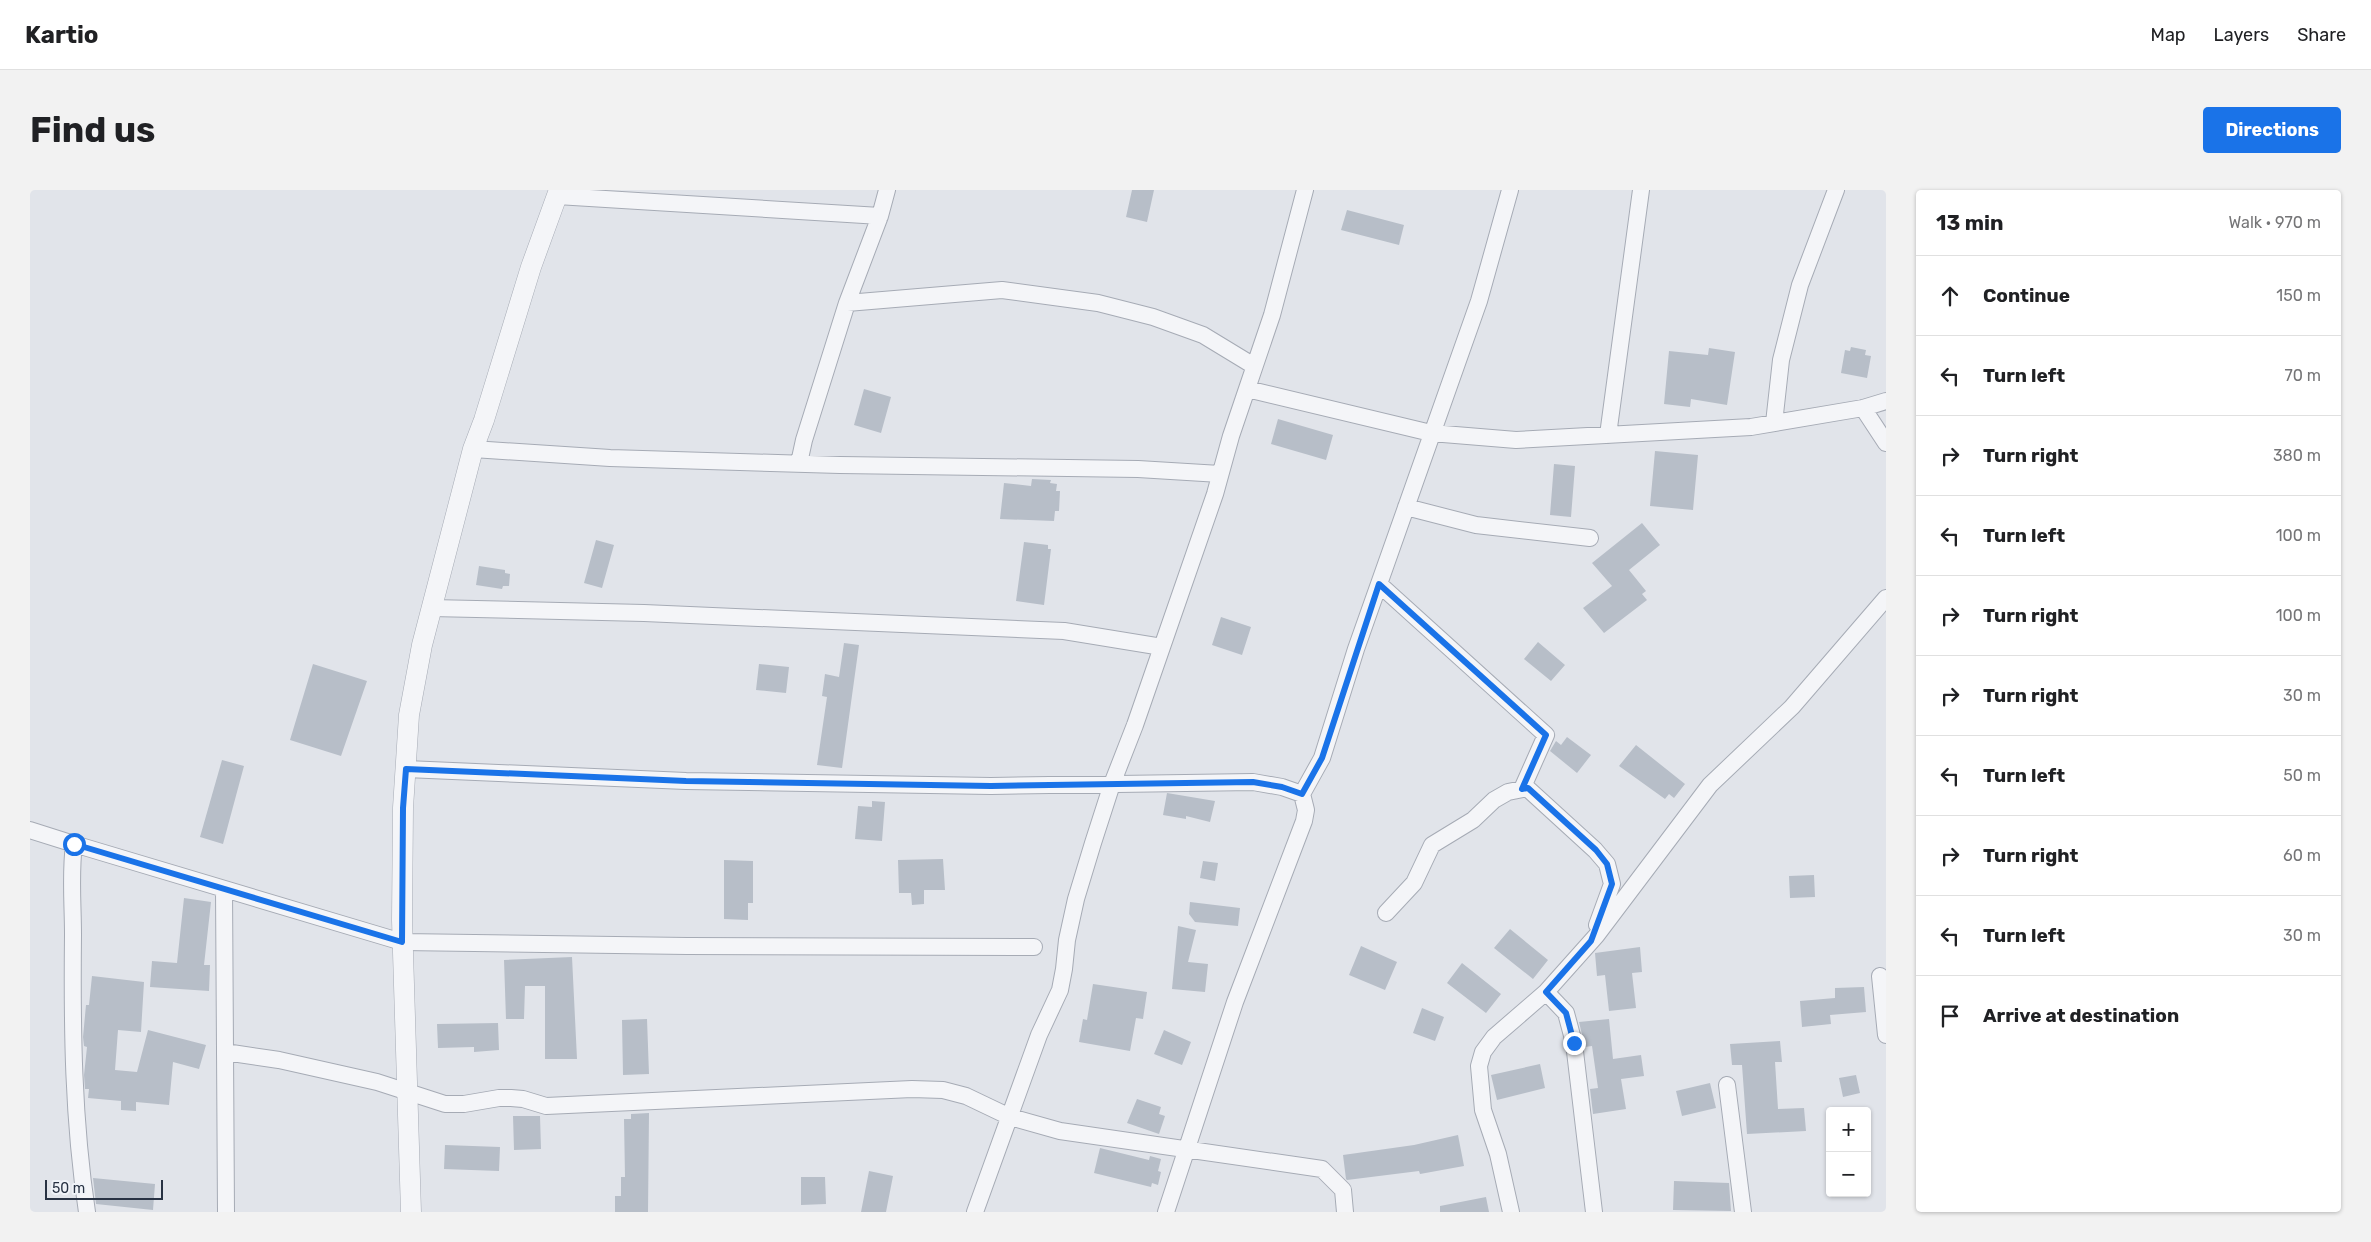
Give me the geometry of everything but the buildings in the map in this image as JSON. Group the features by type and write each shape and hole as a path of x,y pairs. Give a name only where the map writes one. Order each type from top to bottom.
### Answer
{"street":[{"path":"799,463 804,440 847,303 880,216 887,190"},
{"path":"1166,1212 1235,1002 1304,821 1306,810 1302,794 1322,758 1379,584 1479,301 1510,190"},
{"path":"1608,436 1642,190"},
{"path":"1774,423 1781,360 1800,285 1836,190"},
{"path":"975,1212 1039,1035 1060,990 1064,970 1066,940 1076,900 1112,784 1162,647 1272,314 1303,192"},
{"path":"411,1212 402,942 403,808 409,715 431,608 473,449 484,420 531,267 558,193 880,216"},
{"path":"847,303 1002,290 1098,303 1154,317 1203,335 1254,366"},
{"path":"1246,389 1431,433 1516,440 1751,426 1863,408 1886,401"},
{"path":"1863,408 1886,443"},
{"path":"473,449 610,458 1129,469 1220,474"},
{"path":"1406,507 1476,525 1590,538"},
{"path":"1379,584 1546,735 1522,789"},
{"path":"1511,1212 1498,1154 1483,1110 1479,1066 1483,1052 1494,1037 1546,992 1591,941 1710,786 1792,707 1886,598"},
{"path":"431,608 644,613 1064,631 1162,647"},
{"path":"406,769 686,781 991,786 1253,782 1282,787 1302,794"},
{"path":"1386,913 1414,883 1432,845 1473,820 1494,800 1508,792 1528,788 1596,850 1607,864 1612,884 1591,941"},
{"path":"30,830 402,942 687,946 1034,947"},
{"path":"74,844 71,866 73,914 72,1034 80,1166 87,1212"},
{"path":"224,889 226,1212"},
{"path":"1880,976 1886,1035"},
{"path":"1546,992 1566,1013 1574,1043 1594,1212"},
{"path":"225,1052 279,1060 377,1082 408,1094 445,1104 464,1104 505,1098 523,1099 546,1106 912,1089 942,1090 966,1096 1010,1117 1060,1131 1322,1168 1342,1190 1345,1212"},
{"path":"1728,1085 1743,1212"}],"route":[{"path":"74,844 402,942 403,808 406,769 686,781 991,786 1253,782 1282,787 1302,794 1322,758 1356,649 1379,584 1546,735 1522,789 1528,788 1596,850 1607,864 1612,884 1606,905 1591,941 1546,992 1566,1013 1574,1043"}]}
